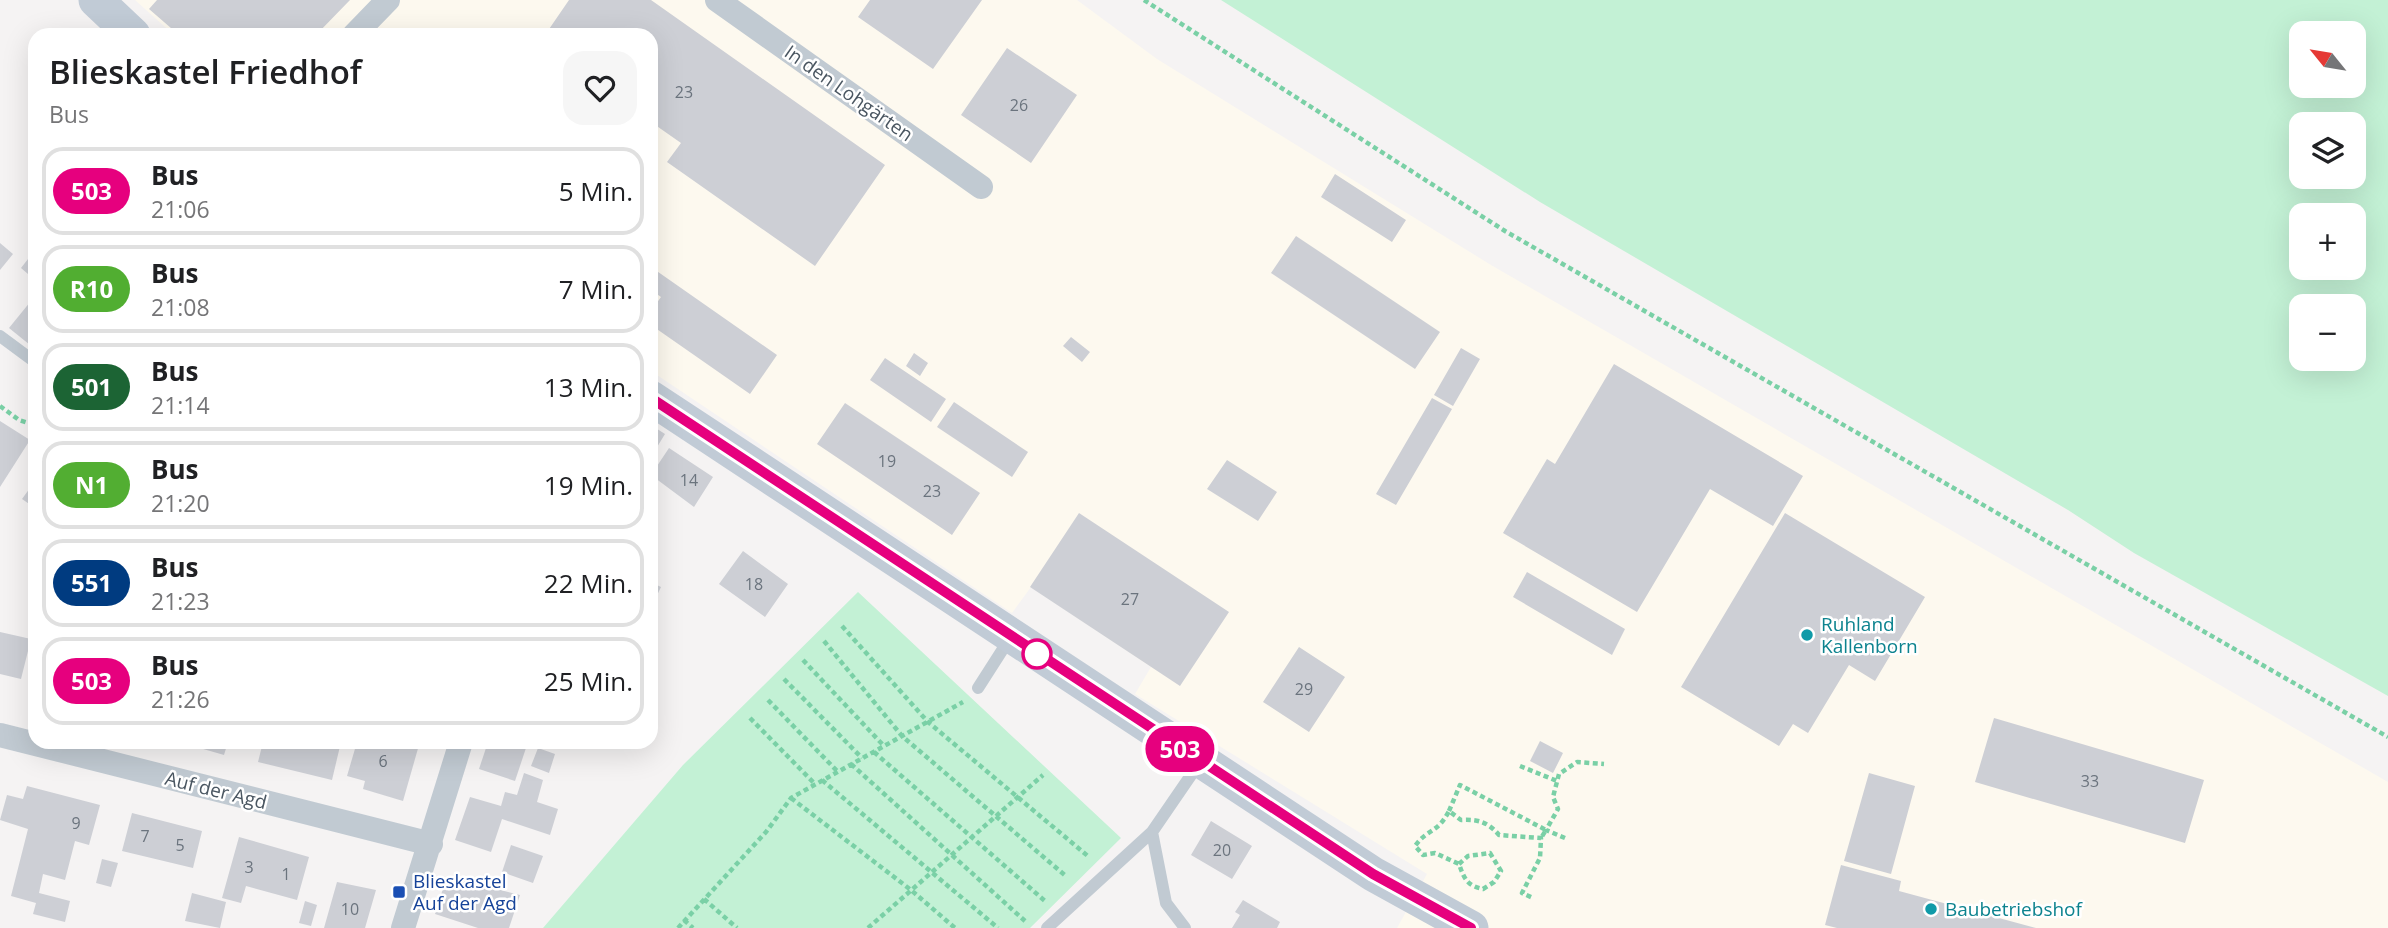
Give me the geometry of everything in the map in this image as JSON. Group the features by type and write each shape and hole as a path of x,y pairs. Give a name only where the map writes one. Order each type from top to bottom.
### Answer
{"street":[{"path":"361,28 388,0"},
{"name":"In den Lohgärten","path":"717,0 981,187"},
{"path":"658,403 1373,874 1471,928"},
{"name":"Auf der Agd","path":"0,735 28,742"},
{"name":"Auf der Agd","path":"55,749 431,844"},
{"path":"403,928 459,749"}],"lane":[{"path":"0,336 28,357"},
{"path":"974,693 1011,637"},
{"path":"1047,928 1152,832 1200,762"},
{"path":"1152,832 1166,903 1185,928"}],"path":[{"path":"1144,0 1505,231 2388,737"},
{"path":"0,406 19,420 28,423"},
{"path":"842,626 928,722 1020,796 1089,857"},
{"path":"824,641 902,736 1067,877"},
{"path":"803,660 884,746"},
{"path":"784,679 862,758"},
{"path":"678,928 766,832 790,798 928,722 974,693"},
{"path":"768,700 838,772"},
{"path":"750,719 815,784"},
{"path":"874,752 1045,901"},
{"path":"1533,898 1522,892 1540,858 1541,838 1558,809 1553,797 1559,774 1577,762 1604,764"},
{"path":"851,764 1025,920"},
{"path":"1520,766 1557,781"},
{"path":"868,928 1043,775"},
{"path":"822,780 998,928"},
{"path":"1459,864 1468,856 1490,853 1501,871 1494,882 1483,889 1474,887 1465,880 1459,864 1435,853 1423,855 1415,846 1423,835 1441,828 1460,785 1565,838"},
{"path":"790,798 911,890 955,928"},
{"path":"1449,811 1461,820 1475,819 1490,824 1499,835 1541,838"},
{"path":"704,899 737,928"},
{"path":"684,920 693,928"}],"shaded area":[{"path":"135,0 1077,0 1157,59 1491,265 2388,782 2388,928 1397,928 1427,874 1135,694 1151,667 1031,587 1012,613 658,376 658,28 166,28"}],"green space":[{"path":"1221,0 2388,0 2388,696 2134,553 2068,510 1540,202"},
{"path":"858,592 1121,838 1030,928 543,928 683,765"}],"building":[{"path":"157,0 350,0 323,28 171,28 149,9"},
{"path":"569,0 651,0 885,165 815,266 667,162 681,143 658,127 658,28 550,28"},
{"path":"870,0 982,0 933,69 858,17"},
{"path":"1007,48 1077,95 1031,163 961,115"},
{"path":"1335,174 1406,220 1392,242 1321,197"},
{"path":"1296,236 1440,332 1415,369 1271,273"},
{"path":"0,243 13,254 0,270"},
{"path":"28,259 28,274 21,268"},
{"path":"658,272 777,355 750,394 658,330 658,301 661,297 658,295"},
{"path":"28,305 28,343 9,328"},
{"path":"1071,337 1090,352 1082,362 1063,346"},
{"path":"1461,348 1480,359 1453,406 1434,395"},
{"path":"914,353 928,363 920,376 906,366"},
{"path":"885,358 946,399 931,422 870,380"},
{"path":"1614,364 1803,476 1773,526 1710,489 1637,612 1503,533 1547,459 1555,464"},
{"path":"1432,398 1452,409 1396,505 1376,494"},
{"path":"954,402 1028,452 1012,477 937,427"},
{"path":"845,403 980,493 952,535 817,444"},
{"path":"0,421 28,439 28,443 0,487"},
{"path":"658,430 665,434 658,446"},
{"path":"669,448 713,477 694,507 658,480 658,464"},
{"path":"1227,460 1277,492 1258,521 1207,489"},
{"path":"28,491 28,503 22,499"},
{"path":"1079,513 1229,612 1180,686 1030,587"},
{"name":"Ruhland Kallenborn","path":"1785,513 1925,597 1875,681 1849,665 1808,733 1793,724 1779,746 1681,687"},
{"path":"743,551 788,584 765,617 719,584"},
{"path":"1527,572 1625,629 1612,655 1513,597"},
{"path":"0,632 28,638 28,651 21,679 0,674"},
{"path":"1299,647 1345,677 1309,732 1263,702"},
{"path":"1994,718 2204,780 2185,843 1975,782"},
{"path":"1540,741 1563,753 1553,773 1530,761"},
{"path":"203,749 226,749 224,755"},
{"path":"261,749 339,749 332,780 258,762"},
{"path":"355,749 418,749 403,801 363,789 365,781 347,776"},
{"path":"486,749 526,749 515,781 479,769"},
{"path":"538,749 555,754 549,773 531,766"},
{"path":"524,773 543,780 537,802 558,809 550,835 502,819 491,852 455,840 470,797 501,806 505,792 517,795"},
{"path":"1869,773 1915,786 1891,874 1844,861"},
{"path":"27,786 100,805 89,845 75,841 65,880 43,874 39,893 70,901 65,922 33,914 36,903 11,896 28,829 0,820 7,795 23,799"},
{"path":"132,813 202,831 193,868 122,851"},
{"path":"1211,821 1252,846 1232,879 1191,855"},
{"path":"239,837 309,857 297,900 246,886 241,903 222,898"},
{"path":"511,845 543,856 533,883 502,872"},
{"path":"102,859 118,863 111,887 96,883"},
{"path":"1841,865 1901,881 1899,891 2036,928 1837,928 1825,925"},
{"path":"447,876 520,895 509,928 478,928 435,914"},
{"path":"337,882 376,890 365,928 324,928"},
{"path":"192,893 226,902 220,928 185,921"},
{"path":"1243,900 1280,922 1277,928 1232,928 1240,915 1235,912"},
{"path":"305,901 317,905 311,926 299,923"}],"bus line":[{"name":"503","path":"658,403 1373,874 1471,928"}],"place":[{"name":"Ruhland Kallenborn","path":"1807,635"},
{"name":"Blieskastel Auf der Agd","path":"399,892"},
{"name":"Baubetriebshof","path":"1931,909"}]}
